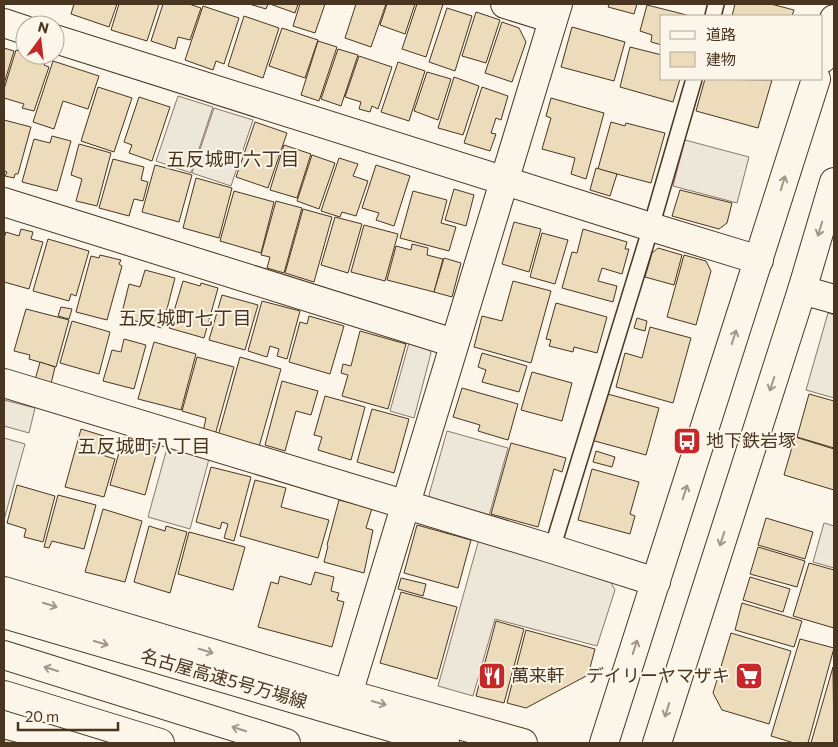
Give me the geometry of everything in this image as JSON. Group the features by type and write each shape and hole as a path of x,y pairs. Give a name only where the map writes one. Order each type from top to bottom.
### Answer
{"main road":[{"path":"351,706 405,505 555,11 505,4"},
{"path":"823,56 834,19"},
{"path":"65,42 759,260"},
{"path":"604,743 816,80"},
{"path":"657,743 802,290 834,182"},
{"path":"4,202 454,343"},
{"path":"802,290 834,299"},
{"path":"4,383 552,548 656,582"},
{"path":"4,591 351,706 523,743"},
{"name":"名古屋高速5号万場線","path":"4,614 351,706 445,743"},
{"path":"4,655 286,743"},
{"path":"4,695 160,743"},
{"path":"351,706 426,743"}],"lane":[{"path":"552,548 651,227 694,80"}],"shaded area":[{"path":"178,96 213,107 191,173 156,161"},
{"path":"214,108 253,120 231,186 192,173"},
{"path":"685,140 749,157 737,203 673,186"},
{"path":"828,313 834,315 834,398 806,390"},
{"path":"409,343 428,348 431,353 414,418 390,411"},
{"path":"4,400 35,408 29,433 4,426"},
{"path":"447,431 508,448 489,516 434,501 429,495"},
{"path":"4,438 25,444 4,520"},
{"path":"167,448 209,459 190,529 148,517"},
{"path":"824,523 834,526 834,568 813,562"},
{"path":"479,539 609,579 615,590 597,646 495,619 473,696 438,686"}],"building":[{"path":"74,4 117,4 109,27 71,14"},
{"path":"119,4 159,4 147,41 111,30"},
{"path":"163,4 189,4 201,8 190,40 178,37 175,49 151,41"},
{"path":"249,4 268,4 266,9"},
{"path":"270,4 298,4 295,13"},
{"path":"300,4 325,4 315,33 293,26"},
{"path":"356,4 386,4 371,47 345,38"},
{"path":"387,4 415,4 405,34 380,25"},
{"path":"417,4 443,4 426,57 402,49"},
{"path":"609,4 637,4 634,14 608,7"},
{"path":"735,4 771,4 794,10 792,15 732,15"},
{"path":"647,5 686,15 660,15 660,44 651,42 652,35 640,31"},
{"path":"203,6 239,18 224,64 216,61 213,70 185,60"},
{"path":"447,8 472,16 455,71 429,62"},
{"path":"476,12 500,20 486,63 462,56"},
{"path":"244,16 279,28 263,78 228,66"},
{"path":"502,22 519,28 526,42 512,82 485,73"},
{"path":"572,27 625,42 614,81 561,67"},
{"path":"282,28 318,40 305,78 269,66"},
{"path":"318,41 337,47 319,101 301,95"},
{"path":"630,47 660,54 660,80 680,80 673,102 620,87"},
{"path":"4,48 14,51 4,84"},
{"path":"338,49 358,55 341,106 321,99"},
{"path":"15,53 15,65 44,65 49,67 34,111 22,108 24,104 4,98 4,89"},
{"path":"359,56 392,67 378,109 372,106 370,112 359,109 361,102 345,97"},
{"path":"398,62 425,71 409,121 381,112"},
{"path":"52,65 65,65 99,76 88,109 63,101 54,129 33,122"},
{"path":"427,72 451,79 438,120 414,111"},
{"path":"454,77 479,86 463,135 438,128"},
{"path":"705,80 772,80 758,128 696,111"},
{"path":"98,87 132,98 114,152 81,141"},
{"path":"482,87 508,96 501,120 496,118 491,133 496,134 490,151 464,143"},
{"path":"139,97 170,107 152,161 129,153 132,145 124,142"},
{"path":"551,98 604,113 586,179 571,174 575,158 542,149 551,118 546,116"},
{"path":"4,120 31,127 18,174 15,174 14,178 5,176 7,172 4,171"},
{"path":"255,122 287,133 268,188 236,177"},
{"path":"611,122 625,126 626,123 665,133 651,183 598,169"},
{"path":"52,136 71,141 57,191 22,182 34,139 50,143"},
{"path":"79,144 111,153 97,206 76,201 82,179 71,175"},
{"path":"284,145 311,154 297,198 270,190"},
{"path":"312,155 335,163 319,209 297,201"},
{"path":"339,158 358,164 353,176 368,181 356,216 342,212 340,217 321,211"},
{"path":"113,159 144,167 141,180 148,182 143,201 134,199 129,216 99,208"},
{"path":"155,165 192,175 179,222 142,212"},
{"path":"376,165 410,176 394,226 376,220 379,213 362,208"},
{"path":"596,168 617,174 610,196 590,190"},
{"path":"196,178 232,188 219,238 183,228"},
{"path":"454,189 474,195 466,226 445,220"},
{"path":"680,190 732,203 727,223 719,229 672,216"},
{"path":"234,191 274,202 261,253 220,241"},
{"path":"413,191 447,200 441,223 456,227 449,251 400,238"},
{"path":"276,201 302,208 284,273 267,268 270,257 261,255"},
{"path":"303,209 332,217 314,282 285,273"},
{"path":"335,217 362,224 348,273 321,265"},
{"path":"514,222 541,229 529,272 502,264"},
{"path":"364,225 398,234 385,281 351,272"},
{"path":"21,229 33,232 31,239 43,242 29,289 4,282 4,238 6,232 19,236"},
{"path":"583,229 627,242 625,249 629,249 622,274 602,268 598,281 617,286 613,302 562,288 572,252 577,253"},
{"path":"542,233 568,240 555,284 530,277"},
{"path":"48,239 89,251 76,296 71,294 69,301 33,291"},
{"path":"412,244 428,248 427,255 443,259 434,292 387,280 396,246 411,250"},
{"path":"658,248 682,255 674,285 645,277 652,253"},
{"path":"100,255 121,260 119,264 122,266 107,320 76,312 91,256 99,258"},
{"path":"684,255 706,261 711,271 696,325 667,317"},
{"path":"444,258 461,263 452,297 434,292"},
{"path":"145,270 175,278 162,328 121,317 129,284 140,287"},
{"path":"183,281 200,286 201,283 218,288 204,338 169,328"},
{"path":"513,281 551,291 531,363 474,347 482,316 502,321"},
{"path":"222,295 258,305 245,350 209,340"},
{"path":"262,301 300,311 287,359 277,356 279,349 270,346 267,357 248,351"},
{"path":"556,303 607,317 597,353 574,347 573,352 549,346 551,340 546,339"},
{"path":"61,307 72,309 69,319 58,316"},
{"path":"26,309 69,320 56,367 29,359 30,355 14,351"},
{"path":"309,316 344,326 330,374 289,362 300,322 307,324"},
{"path":"637,318 647,321 645,331 634,328"},
{"path":"72,321 110,332 99,374 60,363"},
{"path":"650,327 691,338 673,403 616,387 625,353 642,358"},
{"path":"360,331 406,344 388,409 342,396 348,375 341,373 343,364 351,366"},
{"path":"124,339 146,345 134,389 103,381 112,350 121,352"},
{"path":"154,342 196,354 181,410 138,399"},
{"path":"482,353 527,366 519,392 482,382 486,370 478,367"},
{"path":"197,357 234,367 215,435 203,432 206,418 182,411"},
{"path":"240,357 281,369 259,447 218,436"},
{"path":"40,362 55,367 51,384 35,380"},
{"path":"532,372 572,383 562,421 521,410"},
{"path":"282,381 318,391 311,415 296,411 285,451 265,445"},
{"path":"462,388 518,404 508,440 478,431 480,425 453,417"},
{"path":"604,393 659,408 646,455 591,440"},
{"path":"809,394 834,401 834,448 797,437"},
{"path":"325,396 365,407 351,460 318,450 322,437 314,435"},
{"path":"372,409 409,419 394,473 357,462"},
{"path":"81,429 104,436 99,454 115,459 104,497 65,487"},
{"path":"795,437 834,449 834,490 784,475"},
{"path":"123,438 158,448 145,495 110,485"},
{"path":"511,443 566,458 562,472 554,469 538,527 491,514"},
{"path":"596,451 615,457 612,467 593,462"},
{"path":"211,467 251,477 234,541 224,538 228,524 222,522 220,529 196,522"},
{"path":"592,469 639,482 630,514 635,516 630,534 578,520"},
{"path":"255,480 286,488 281,507 329,520 318,558 240,536"},
{"path":"17,485 55,496 43,542 24,537 26,529 7,523"},
{"path":"58,495 96,505 84,549 52,541 49,548 44,547"},
{"path":"339,500 372,508 366,528 373,530 364,573 324,562"},
{"path":"103,509 142,521 125,582 85,572"},
{"path":"766,518 813,532 805,559 758,545"},
{"path":"417,525 471,540 458,588 404,573"},
{"path":"149,526 165,531 166,526 187,532 170,593 134,582"},
{"path":"189,532 245,547 233,590 178,574"},
{"path":"758,547 805,561 797,587 750,574"},
{"path":"809,563 834,570 834,628 793,616"},
{"path":"315,572 334,577 331,591 339,593 337,600 344,602 332,647 258,627 271,582 278,584 280,576 311,585"},
{"path":"750,577 790,589 783,612 743,600"},
{"path":"401,578 426,584 423,596 398,589"},
{"path":"401,592 457,607 437,679 380,663"},
{"path":"742,603 802,621 794,647 735,630"},
{"path":"496,621 524,629 504,703 476,696"},
{"path":"526,630 595,649 588,675 526,708 507,703"},
{"path":"731,633 791,651 769,724 722,710 713,693"},
{"path":"800,639 834,648 808,743 794,743 771,736"},
{"path":"833,667 834,743 811,743"},
{"path":"4,739 19,743 4,743"}],"place":[{"name":"地下鉄岩塚","path":"687,441"},
{"name":"萬来軒","path":"492,676"},
{"name":"デイリーヤマザキ","path":"749,676"}],"district":[{"name":"五反城町六丁目","path":"233,159"},
{"name":"五反城町七丁目","path":"185,318"},
{"name":"五反城町八丁目","path":"144,446"}]}
